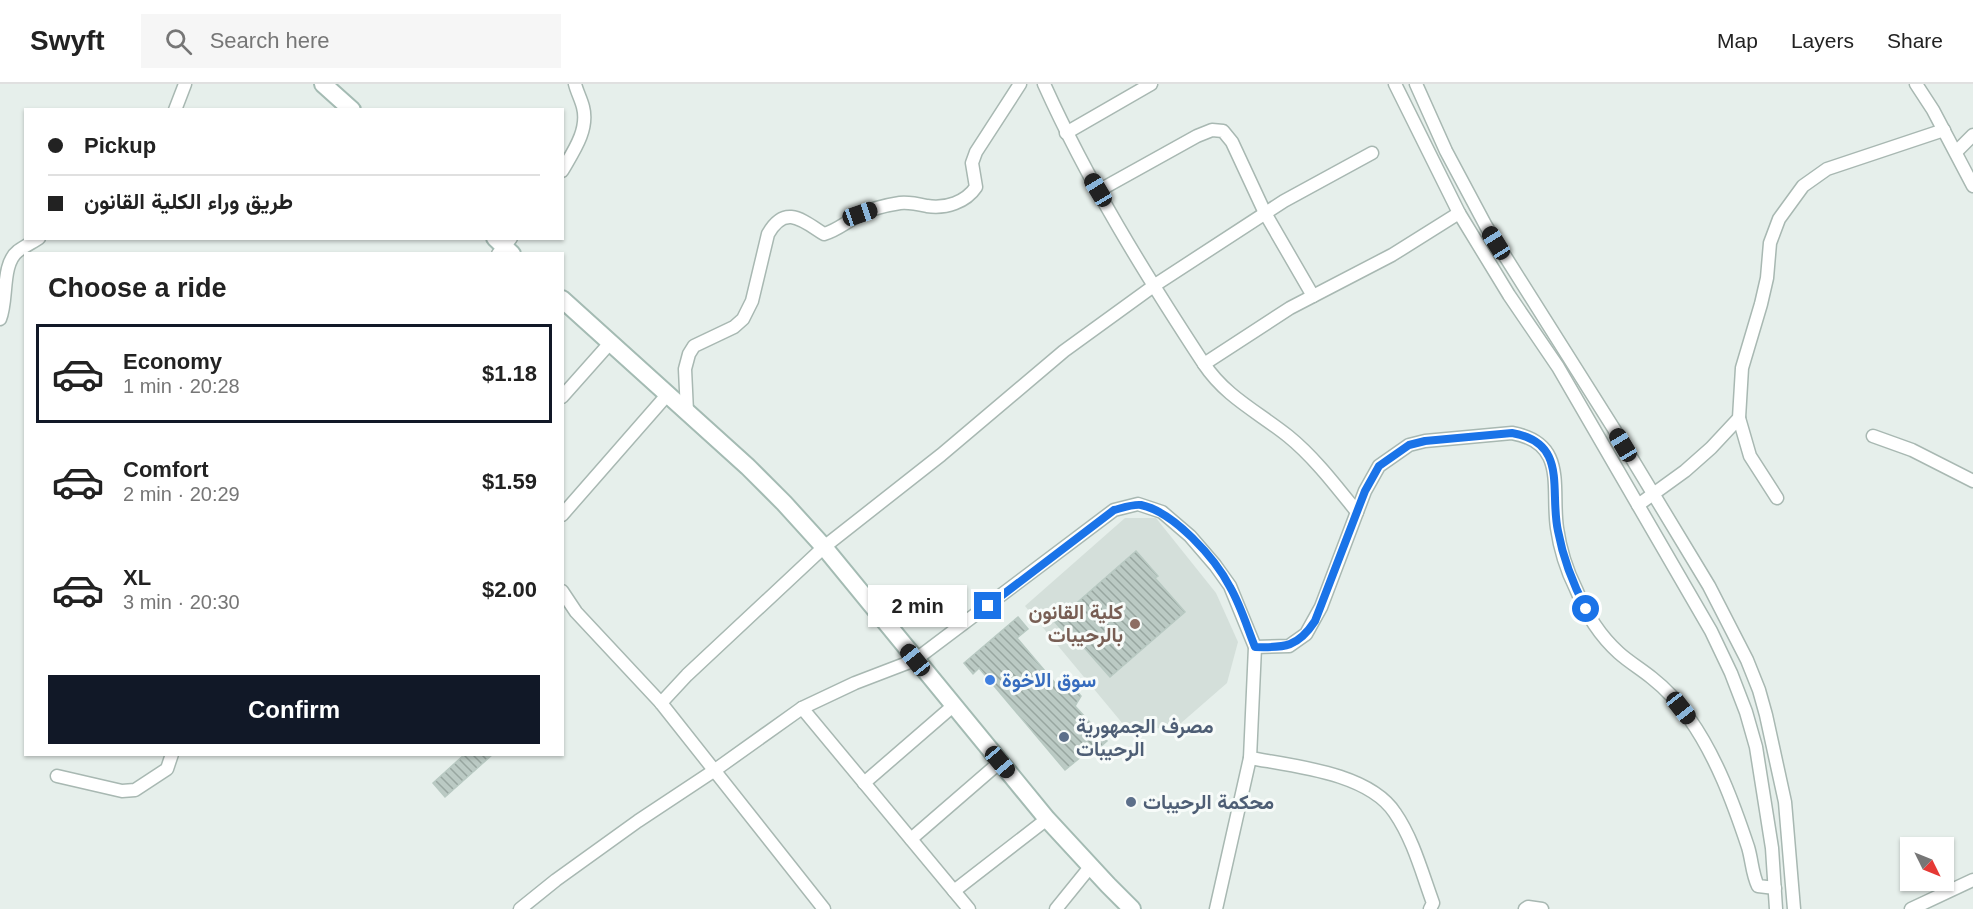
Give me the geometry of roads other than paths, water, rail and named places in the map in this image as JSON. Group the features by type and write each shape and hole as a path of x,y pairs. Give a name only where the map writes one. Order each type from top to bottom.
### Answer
{"main road":[{"path":"324,84 350,108"},
{"path":"564,301 748,468 824,547 1047,819 1132,909"}],"street":[{"path":"176,108 185,84"},
{"path":"564,168 580,140 585,124 584,109 575,84"},
{"path":"687,412 685,369 689,354 694,346 734,327 743,319 752,301 768,234 774,224 781,218 794,217 824,234 836,230 860,214 884,206 903,202 930,207 943,206 970,196 976,187 972,163 976,152 1020,84"},
{"path":"1044,84 1066,134 1133,252 1215,380 1229,394 1290,437 1332,481 1357,512"},
{"path":"1066,134 1151,84"},
{"path":"1395,84 1459,213 1509,295 1558,366 1711,631 1731,673 1746,712 1761,778 1776,909"},
{"path":"1416,84 1446,151 1486,226 1709,586 1747,660 1759,690 1785,802 1794,909"},
{"path":"1916,84 1944,130 1973,186"},
{"path":"1098,190 1197,136 1212,130 1223,131 1232,142 1265,213 1313,296"},
{"path":"1778,498 1750,456 1739,418 1742,368 1761,304 1767,278 1770,243 1779,219 1803,186 1827,169 1944,130"},
{"path":"1956,152 1973,135"},
{"path":"661,703 687,675 824,547 941,455 1064,351 1155,285 1265,213 1372,153"},
{"path":"1204,364 1290,308 1392,255 1459,213"},
{"path":"0,319 4,310 7,270 16,252 36,240"},
{"path":"564,395 610,343"},
{"path":"1558,366 1569,359"},
{"path":"564,513 667,395"},
{"path":"1638,504 1654,495 1711,448 1739,418"},
{"path":"1255,647 1289,646 1306,634 1321,606 1365,491 1379,466 1409,445 1445,438 1512,433 1527,435 1542,445 1551,461 1555,477 1557,528 1565,559 1576,590 1596,629 1620,654 1652,677 1690,719 1721,775 1749,850 1758,886 1775,888"},
{"path":"1873,436 1911,450 1973,482"},
{"path":"520,909 556,880 802,708 855,683 915,660 1114,510 1138,504 1162,512 1190,536 1215,565 1230,586 1255,647 1250,758 1216,909"},
{"path":"564,594 576,612 661,703 824,909"},
{"path":"864,783 953,706"},
{"path":"802,708 969,909"},
{"path":"57,776 123,791 135,790 167,769 171,756"},
{"path":"1250,758 1330,773 1362,785 1377,796 1394,811 1436,907"},
{"path":"911,839 1000,762"},
{"path":"954,891 1047,819"},
{"path":"1056,909 1090,867"},
{"path":"1911,909 1973,880"},
{"path":"1525,909 1528,907 1542,909"}],"place":[{"name":"كلية القانون بالرحيبات","path":"1135,624"},
{"name":"سوق الاخوة","path":"990,680"},
{"name":"مصرف الجمهورية الرحيبات","path":"1064,737"},
{"name":"محكمة الرحيبات","path":"1131,802"}]}
